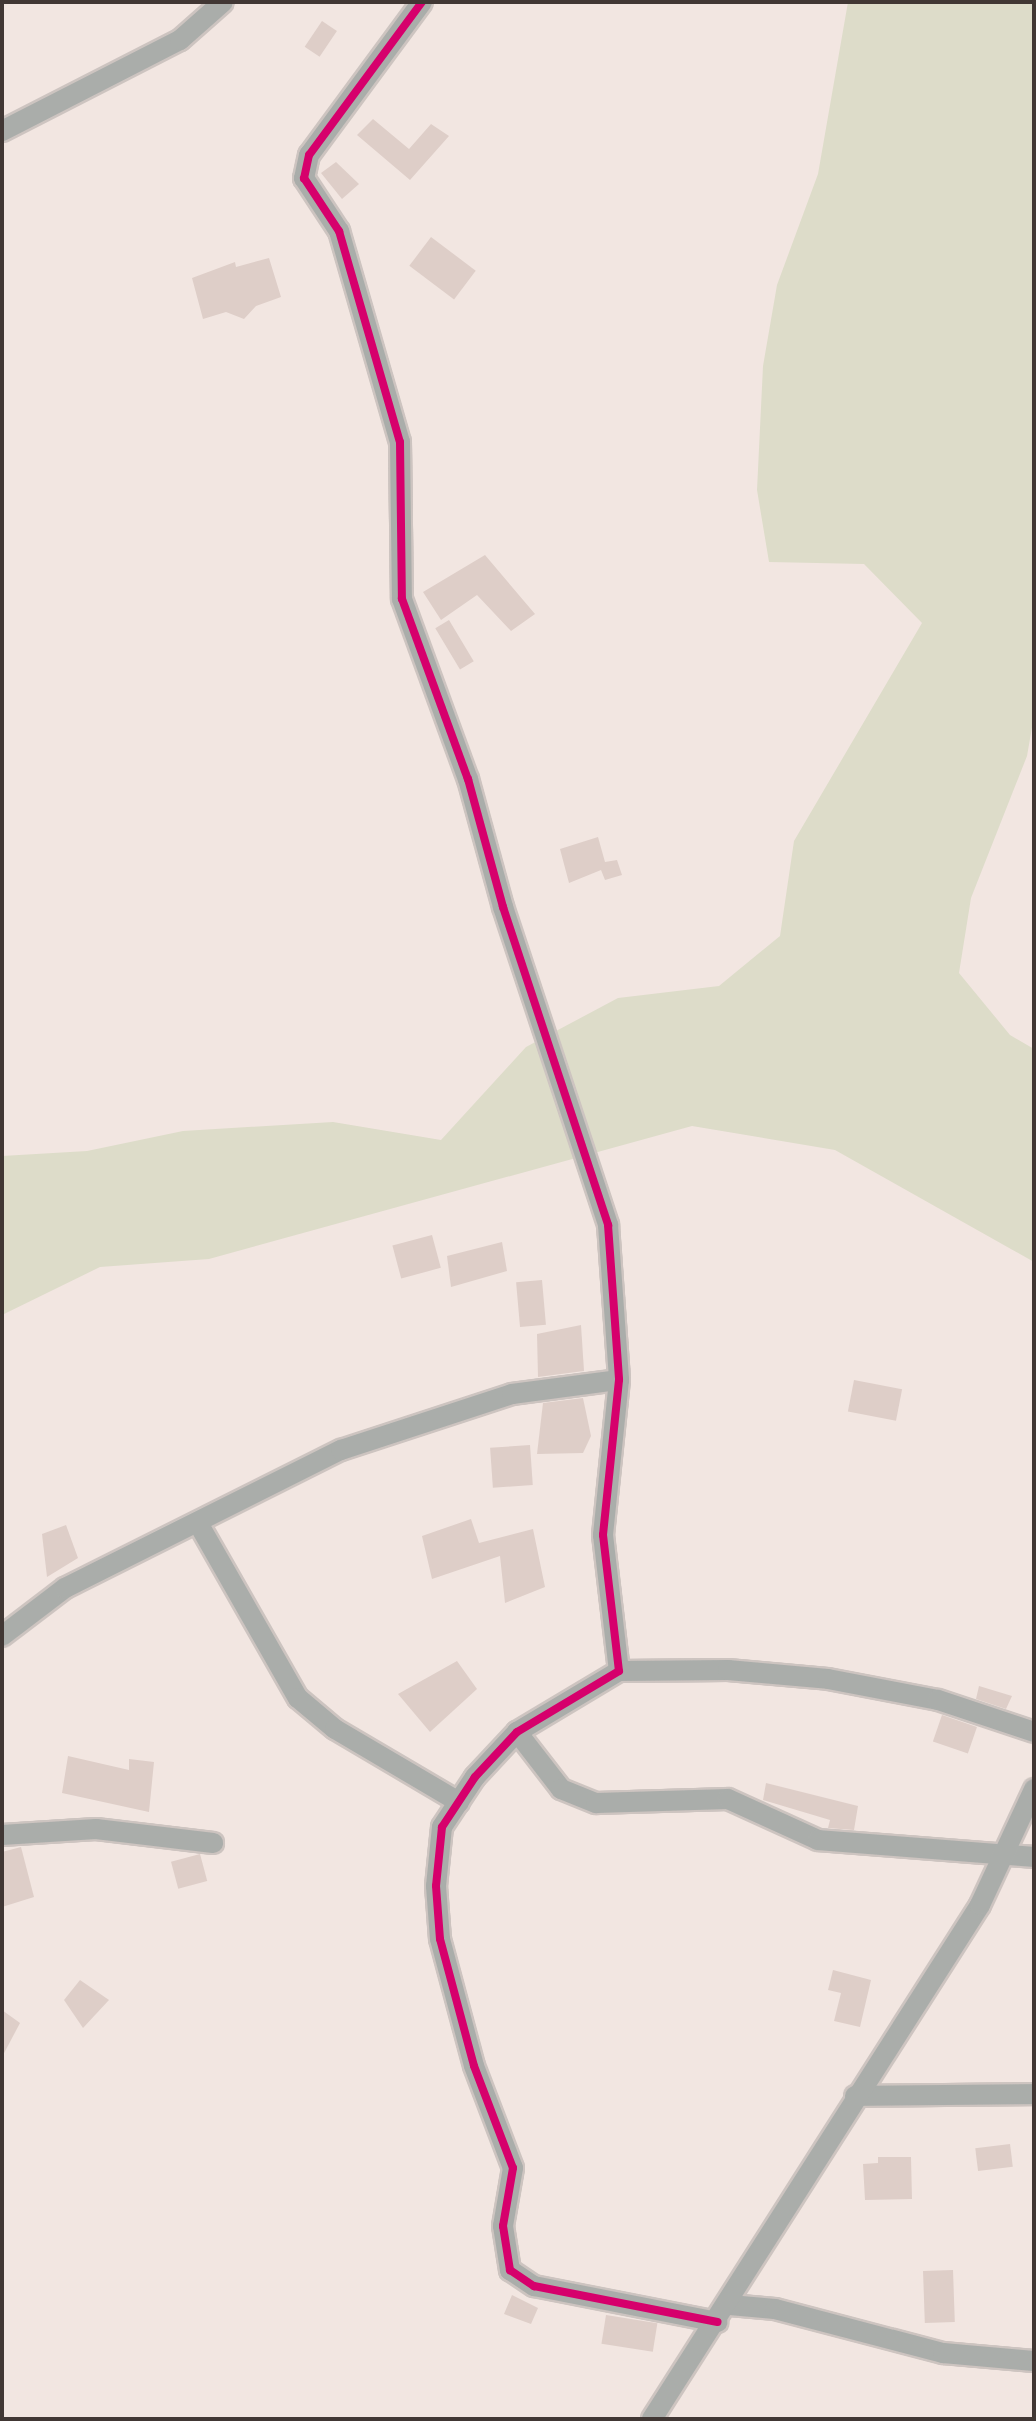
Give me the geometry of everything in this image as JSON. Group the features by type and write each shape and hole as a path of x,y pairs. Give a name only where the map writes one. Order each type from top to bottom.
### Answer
{"street":[{"path":"2,131 180,40 223,2"},
{"path":"422,2 309,155 304,178 339,231 400,442 402,599 468,779 503,907 608,1225 619,1380 603,1535 619,1671"},
{"path":"2,1636 65,1588 341,1450 512,1394 619,1380"},
{"path":"198,1523 298,1698 335,1729 459,1802"},
{"path":"1034,1732 938,1700 828,1679 728,1670 619,1671 517,1732 442,1827 436,1886 440,1939 474,2066 513,2168 502,2237 510,2270 534,2286 724,2314 775,2309 943,2353 1034,2361"},
{"path":"517,1732 561,1789 596,1803 728,1799 818,1840 1034,1857"},
{"path":"652,2419 724,2314 855,2096 1006,1857 1034,1789"},
{"path":"2,1835 96,1829 213,1843"},
{"path":"855,2096 1034,2094"}],"green space":[{"path":"848,2 1034,2 1034,716 1027,756 971,898 959,973 1010,1035 1034,1049 1034,1262 835,1150 692,1126 209,1259 100,1267 2,1315 2,1156 87,1151 183,1131 333,1122 441,1140 526,1047 618,998 719,986 780,936 794,841 922,623 864,564 769,562 757,490 763,366 777,285 818,174"}],"building":[{"path":"322,21 337,31 320,57 305,47"},
{"path":"373,119 409,149 431,124 449,136 410,180 357,135"},
{"path":"336,162 359,184 342,199 321,173"},
{"path":"431,237 476,271 454,299 409,266"},
{"path":"269,258 281,297 256,306 244,319 226,312 203,319 192,278 235,262 236,267"},
{"path":"485,555 535,614 511,631 477,595 441,620 423,592"},
{"path":"449,620 474,661 460,669 435,628"},
{"path":"598,837 605,862 617,860 622,875 605,880 601,870 569,883 560,849"},
{"path":"432,1235 441,1268 401,1278 392,1246"},
{"path":"502,1242 507,1271 451,1287 447,1256"},
{"path":"542,1280 546,1325 520,1327 516,1282"},
{"path":"581,1325 584,1371 538,1377 537,1334"},
{"path":"854,1380 902,1389 896,1421 848,1411"},
{"path":"583,1398 591,1436 583,1453 537,1454 543,1403"},
{"path":"530,1445 533,1485 493,1488 490,1448"},
{"path":"471,1519 479,1543 533,1529 545,1587 505,1603 500,1556 432,1579 422,1536"},
{"path":"66,1525 78,1558 47,1577 42,1534"},
{"path":"457,1661 477,1689 430,1732 398,1694"},
{"path":"979,1686 1012,1696 1006,1709 976,1699"},
{"path":"942,1715 977,1727 968,1754 933,1741"},
{"path":"68,1756 129,1770 129,1759 154,1762 149,1812 62,1793"},
{"path":"766,1783 858,1806 854,1830 828,1828 830,1820 763,1800"},
{"path":"21,1847 34,1897 2,1907 2,1852"},
{"path":"200,1854 207,1881 178,1889 171,1862"},
{"path":"833,1970 871,1980 860,2027 834,2021 841,1993 828,1990"},
{"path":"80,1980 109,2000 83,2028 64,2000"},
{"path":"2,2010 20,2023 2,2057"},
{"path":"1010,2144 1013,2167 978,2171 975,2148"},
{"path":"878,2157 911,2157 912,2199 865,2200 863,2164 878,2163"},
{"path":"953,2270 955,2322 925,2323 923,2271"},
{"path":"512,2295 538,2308 531,2324 504,2314"},
{"path":"606,2315 657,2323 653,2352 601,2344"}],"cycle path":[{"path":"422,2 309,155 304,178 339,231 400,442 402,599 468,779 503,907 608,1225 619,1380 603,1535 619,1671 517,1732 475,1777 442,1827 436,1886 440,1939 474,2066 513,2168 503,2226 510,2270 534,2286 718,2322"}]}
